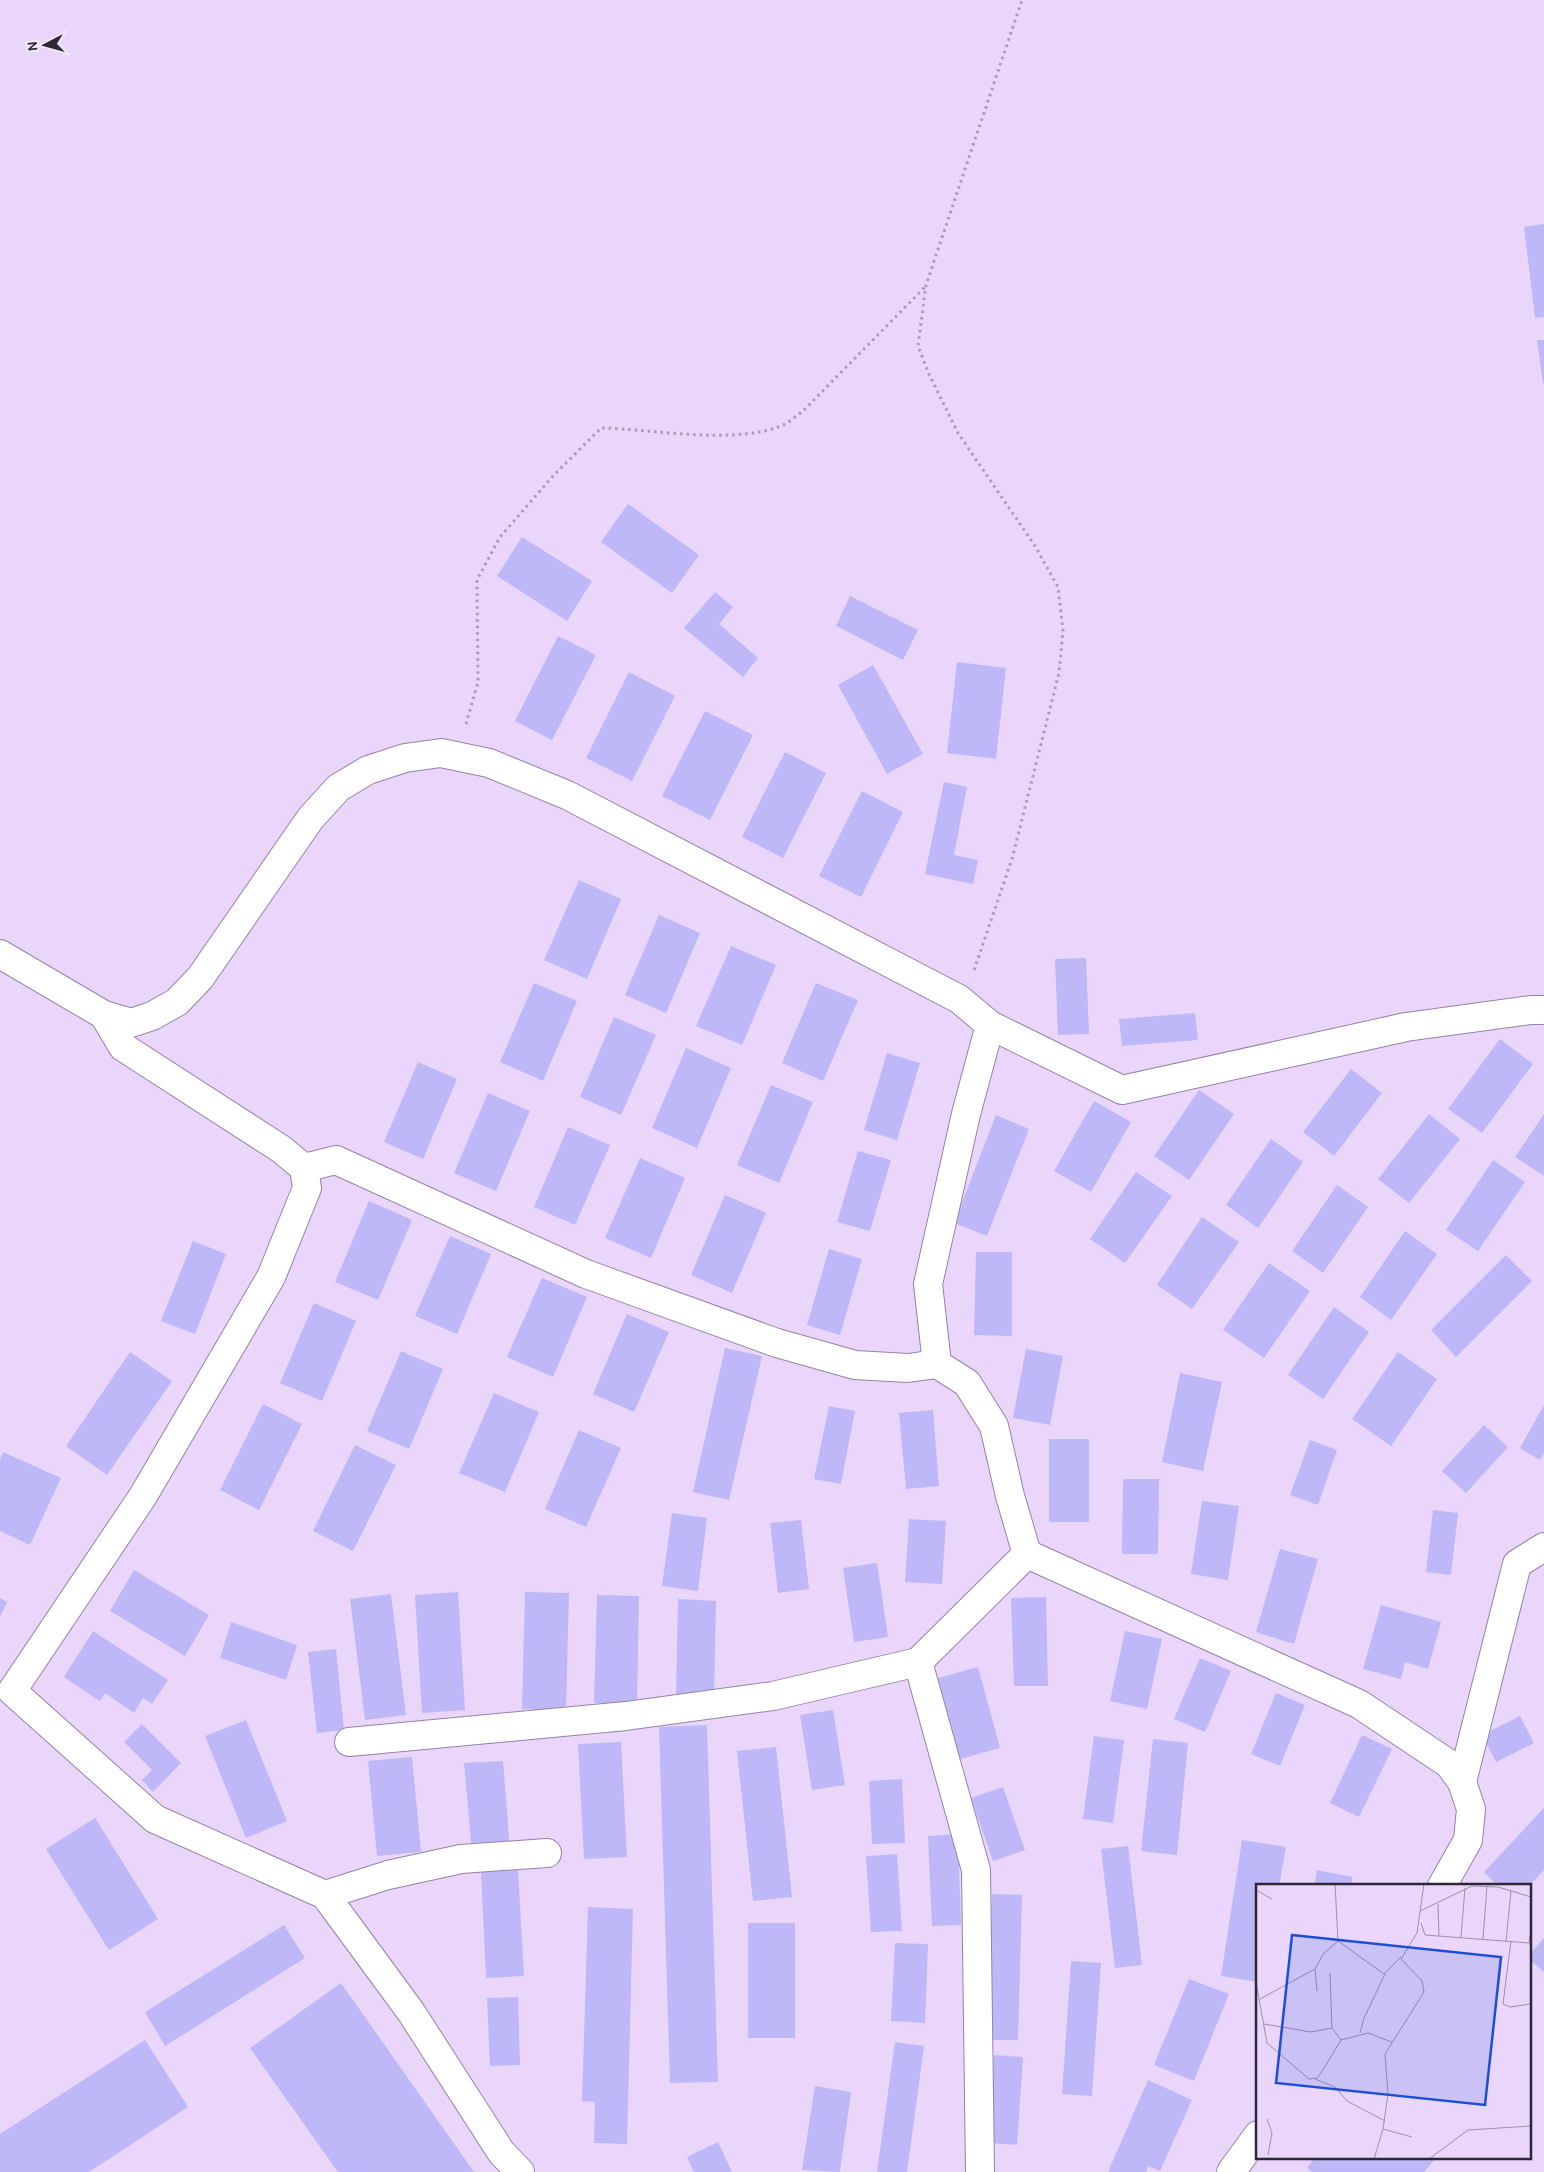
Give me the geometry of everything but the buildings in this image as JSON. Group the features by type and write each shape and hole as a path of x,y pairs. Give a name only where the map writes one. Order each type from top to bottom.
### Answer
{"street":[{"path":"0,954 104,1014 131,1022 152,1016 177,1002 200,978 310,819 338,788 368,770 405,758 441,753 489,763 567,795 958,999 990,1024 1122,1090 1406,1027 1531,1010 1544,1010"},
{"path":"104,1014 123,1047 280,1148 304,1168 307,1188 270,1276 143,1496 6,1691 155,1819 325,1896 411,2012 501,2152 520,2172"},
{"path":"937,1364 928,1284 966,1114 990,1024"},
{"path":"304,1168 336,1160 586,1274 777,1343 855,1365 908,1368 937,1364 967,1383 994,1426 1010,1496 1027,1554 1359,1704 1449,1764 1462,1782 1471,1809 1468,1840 1443,1884"},
{"path":"1462,1782 1517,1564 1544,1546"},
{"path":"349,1742 626,1716 773,1696 918,1662 1027,1554"},
{"path":"918,1662 976,1870 980,2172"},
{"path":"325,1896 388,1874 461,1859 547,1853"},
{"path":"1231,2172 1256,2138"}],"path":[{"path":"958,999 978,962 1012,859 1060,673 1063,631 1058,587 1035,546 958,433 928,372 918,346 926,285 1022,0"},
{"path":"441,753 464,729 478,682 477,580 500,537 582,445 602,428 716,435 750,432 782,426 804,411 926,285"}]}
